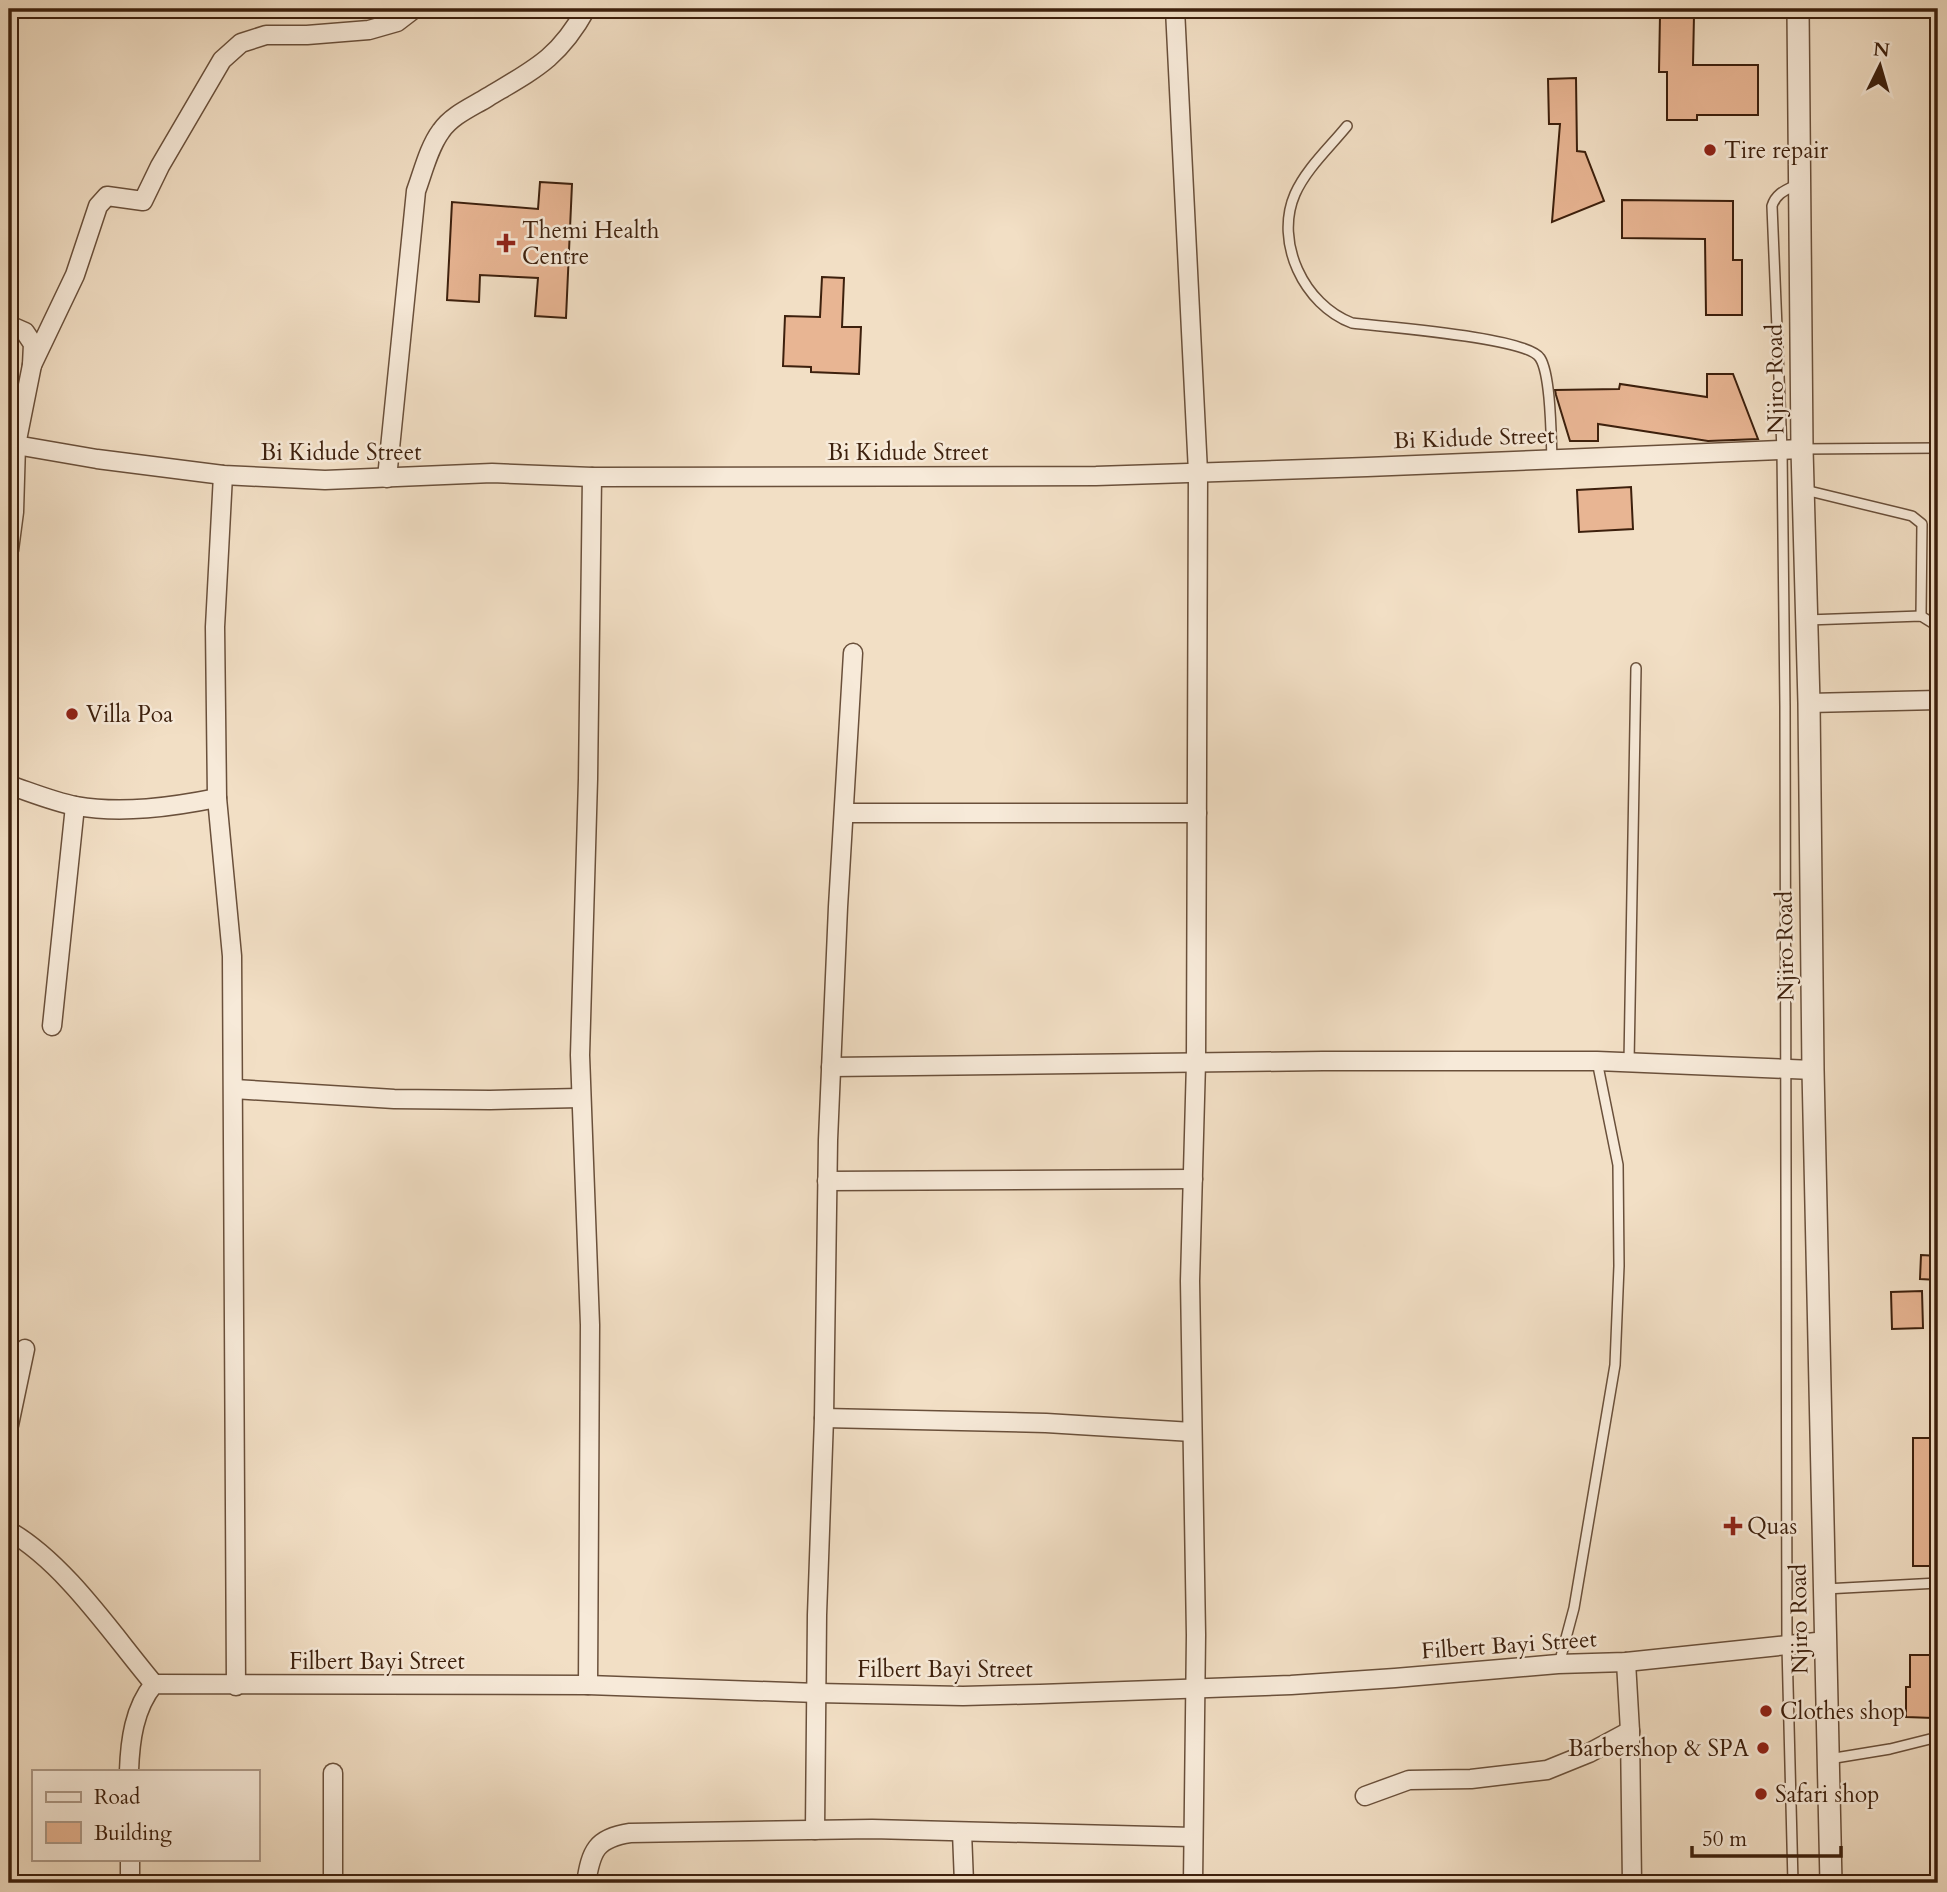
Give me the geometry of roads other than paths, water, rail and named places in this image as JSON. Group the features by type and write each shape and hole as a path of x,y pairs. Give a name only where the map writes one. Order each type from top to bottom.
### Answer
{"street":[{"path":"32,365 75,275 98,206 107,196 143,201 159,166 222,60 241,43 266,35 369,30 397,22 414,9"},
{"path":"387,478 416,191 425,165 441,131 460,113 547,61 568,40 586,9"},
{"path":"1175,9 1198,472 1196,1062 1190,1323 1196,1688 1193,1883"},
{"name":"Njiro Road","path":"1798,9 1800,183 1792,449 1804,490 1813,1070 1831,1883"},
{"path":"9,325 25,332 33,344 32,365 16,444 14,512 9,550"},
{"name":"Bi Kidude Street","path":"16,444 97,459 223,475 280,479 492,473 592,477 1027,477 1792,449"},
{"path":"223,475 215,627 217,798 232,956 236,1686"},
{"path":"588,1685 590,1361 580,1098 592,477"},
{"path":"815,1830 827,1181 853,653"},
{"path":"1809,702 1938,700"},
{"path":"9,785 75,806 101,809 172,807 217,798"},
{"path":"52,1026 75,806"},
{"path":"844,813 1197,813"},
{"path":"831,1067 1196,1062 1597,1061 1813,1070"},
{"path":"234,1089 394,1099 580,1098"},
{"path":"827,1181 1193,1179"},
{"path":"9,1425 25,1349"},
{"path":"824,1418 1046,1423 1192,1432"},
{"path":"9,1531 39,1551 68,1581 154,1684 145,1695 139,1711 130,1744 129,1770"},
{"name":"Filbert Bayi Street","path":"154,1684 588,1685 963,1696 1356,1681 1558,1664 1626,1662 1826,1641"},
{"path":"1626,1662 1630,1731 1632,1883"},
{"path":"1365,1796 1409,1780 1471,1779 1547,1770 1589,1753 1630,1731"},
{"path":"333,1773 333,1883"},
{"path":"586,1883 593,1852 602,1841 615,1835 686,1830 815,1830 1193,1837"},
{"path":"962,1832 964,1883"},
{"path":"130,1860 130,1883"}],"lane":[{"path":"1347,126 1304,178 1289,211 1290,250 1301,278 1317,300 1342,319 1352,323 1505,342 1533,351 1540,358 1546,372 1552,459"},
{"path":"1793,1883 1787,1646 1787,1069 1792,449 1938,448"},
{"path":"1804,490 1912,516 1922,524 1921,616"},
{"path":"1807,621 1921,616 1934,624 1938,631"},
{"path":"1629,1062 1636,667"},
{"path":"1558,1664 1574,1608 1615,1365 1619,1266 1618,1165 1597,1061"},
{"path":"1825,1590 1938,1583"},
{"path":"1829,1759 1890,1749 1938,1737"}],"place":[{"name":"Tire repair","path":"1710,150"},
{"name":"Themi Health Centre","path":"506,243"},
{"name":"Villa Poa","path":"72,714"},
{"name":"Quas","path":"1733,1526"},
{"name":"Clothes shop","path":"1766,1711"},
{"name":"Barbershop & SPA","path":"1763,1748"},
{"name":"Safari shop","path":"1761,1794"}]}
